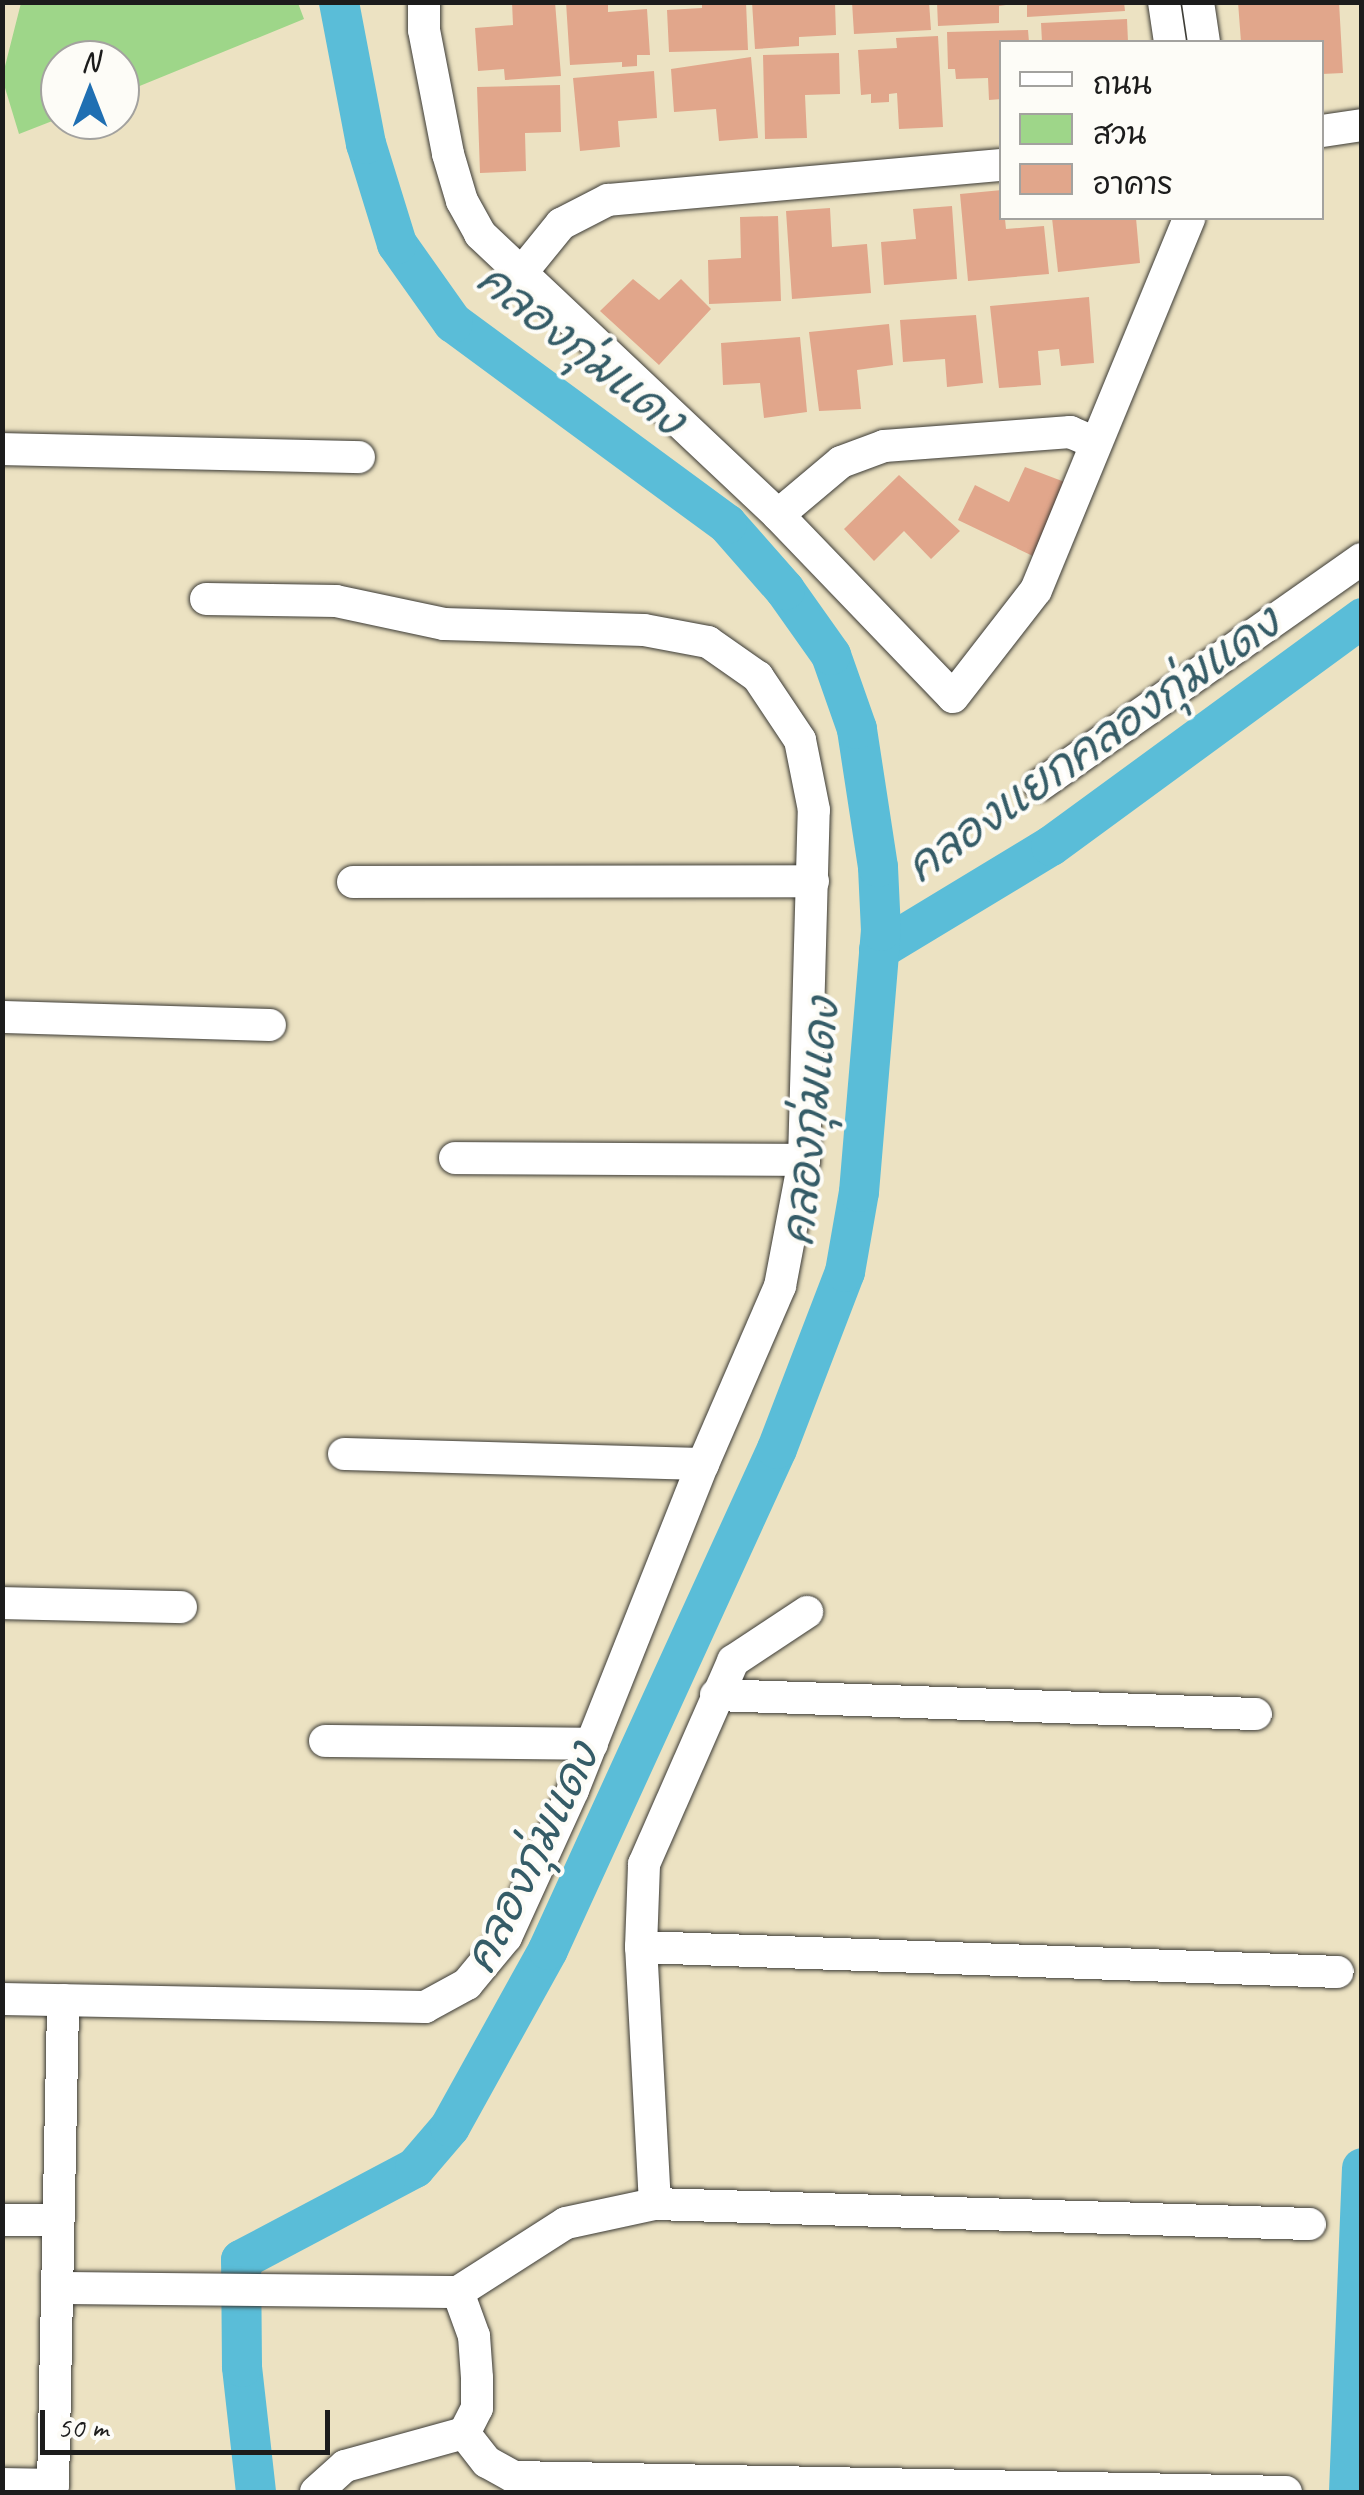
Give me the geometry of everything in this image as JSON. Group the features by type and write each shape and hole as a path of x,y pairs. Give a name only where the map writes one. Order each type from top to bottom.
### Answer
{"street":[{"path":"424,2 424,30 448,154 462,201 480,234 778,515 954,698 1036,590 1188,220"},
{"path":"1164,2 1170,40"},
{"path":"1198,2 1204,40"},
{"path":"1324,131 1362,125"},
{"path":"522,272 561,224 608,200 999,165"},
{"path":"778,515 840,462 884,446 1070,432 1094,442"},
{"path":"2,449 359,457"},
{"path":"1040,785 1362,559"},
{"path":"2,1999 425,2007 467,1984 506,1936 592,1744 702,1464 780,1286 804,1160 814,810 800,740 758,677 708,642 644,630 444,624 336,601 206,599"},
{"path":"352,882 813,881"},
{"path":"2,1017 270,1025"},
{"path":"455,1158 804,1160"},
{"path":"344,1454 702,1464"},
{"path":"2,1603 181,1607"},
{"path":"655,2204 641,1948 644,1864 733,1661 807,1612"},
{"path":"716,1695 1256,1714"},
{"path":"325,1741 592,1744"},
{"path":"641,1948 1338,1972"},
{"path":"2,2484 53,2486 73,2288 58,2220 63,2000"},
{"path":"73,2288 458,2292 566,2223 655,2204 1310,2224"},
{"path":"2,2220 58,2220"},
{"path":"316,2492 345,2466 464,2433 477,2408 477,2378 474,2336 458,2292"},
{"path":"464,2433 487,2462 514,2477 601,2487 1286,2492"}],"green space":[{"path":"21,3 298,3 304,19 140,86 140,40 40,40 40,126 19,134 2,78"}],"building":[{"path":"512,2 555,2 561,76 505,80 504,69 478,71 475,28 513,25"},
{"path":"566,2 608,2 608,12 647,9 650,55 637,55 637,66 622,67 622,62 570,65"},
{"path":"702,2 746,2 748,50 669,52 667,10 702,8"},
{"path":"752,2 835,2 836,35 799,37 799,46 755,49"},
{"path":"852,2 929,2 931,30 854,34"},
{"path":"937,2 1006,5 999,6 999,23 938,26"},
{"path":"1027,2 1124,2 1125,11 1027,17"},
{"path":"1238,2 1339,2 1343,73 1324,74 1324,40 1241,40"},
{"path":"1127,19 1128,40 1042,40 1041,23"},
{"path":"1028,30 1029,40 999,40 999,99 989,100 988,78 956,79 955,69 948,69 947,32"},
{"path":"938,36 943,127 899,129 897,93 889,94 889,102 871,103 871,94 861,95 858,50 897,48 896,38"},
{"path":"839,53 840,94 805,95 807,138 765,139 763,55"},
{"path":"751,57 758,138 719,141 716,109 674,112 671,69"},
{"path":"654,71 657,118 618,121 620,147 580,151 573,78"},
{"path":"560,85 561,132 525,133 526,171 480,173 477,87"},
{"path":"999,190 999,220 1005,220 1006,229 1044,226 1049,274 968,281 960,194"},
{"path":"952,206 957,279 884,285 881,242 916,239 913,209"},
{"path":"830,208 832,247 867,244 871,293 792,299 786,211"},
{"path":"778,216 781,301 709,304 708,260 741,258 740,217"},
{"path":"1052,220 1136,220 1140,263 1058,272"},
{"path":"633,279 659,300 681,279 711,309 659,365 600,311"},
{"path":"1089,297 1094,363 1061,366 1059,349 1038,351 1041,385 999,388 990,306"},
{"path":"976,315 983,383 947,387 945,359 903,362 900,320"},
{"path":"889,324 893,365 857,370 861,409 819,411 809,332"},
{"path":"800,337 807,412 764,418 760,383 723,385 721,343"},
{"path":"1025,467 1070,484 1037,558 958,520 975,485 1009,502"},
{"path":"899,475 960,531 931,559 904,531 874,561 844,529"}],"waterway":[{"name":"คลองกุ่มแดง","path":"256,2492 242,2367 241,2260 415,2168 450,2127 548,1950 777,1449 845,1272 859,1192 881,931 878,867 857,729 831,655 785,590 727,524 453,323 397,244 366,144 339,2"},
{"name":"คลองแยกคลองกุ่มแดง","path":"879,950 1051,846 1362,618"},
{"path":"1349,2492 1362,2168"}]}
